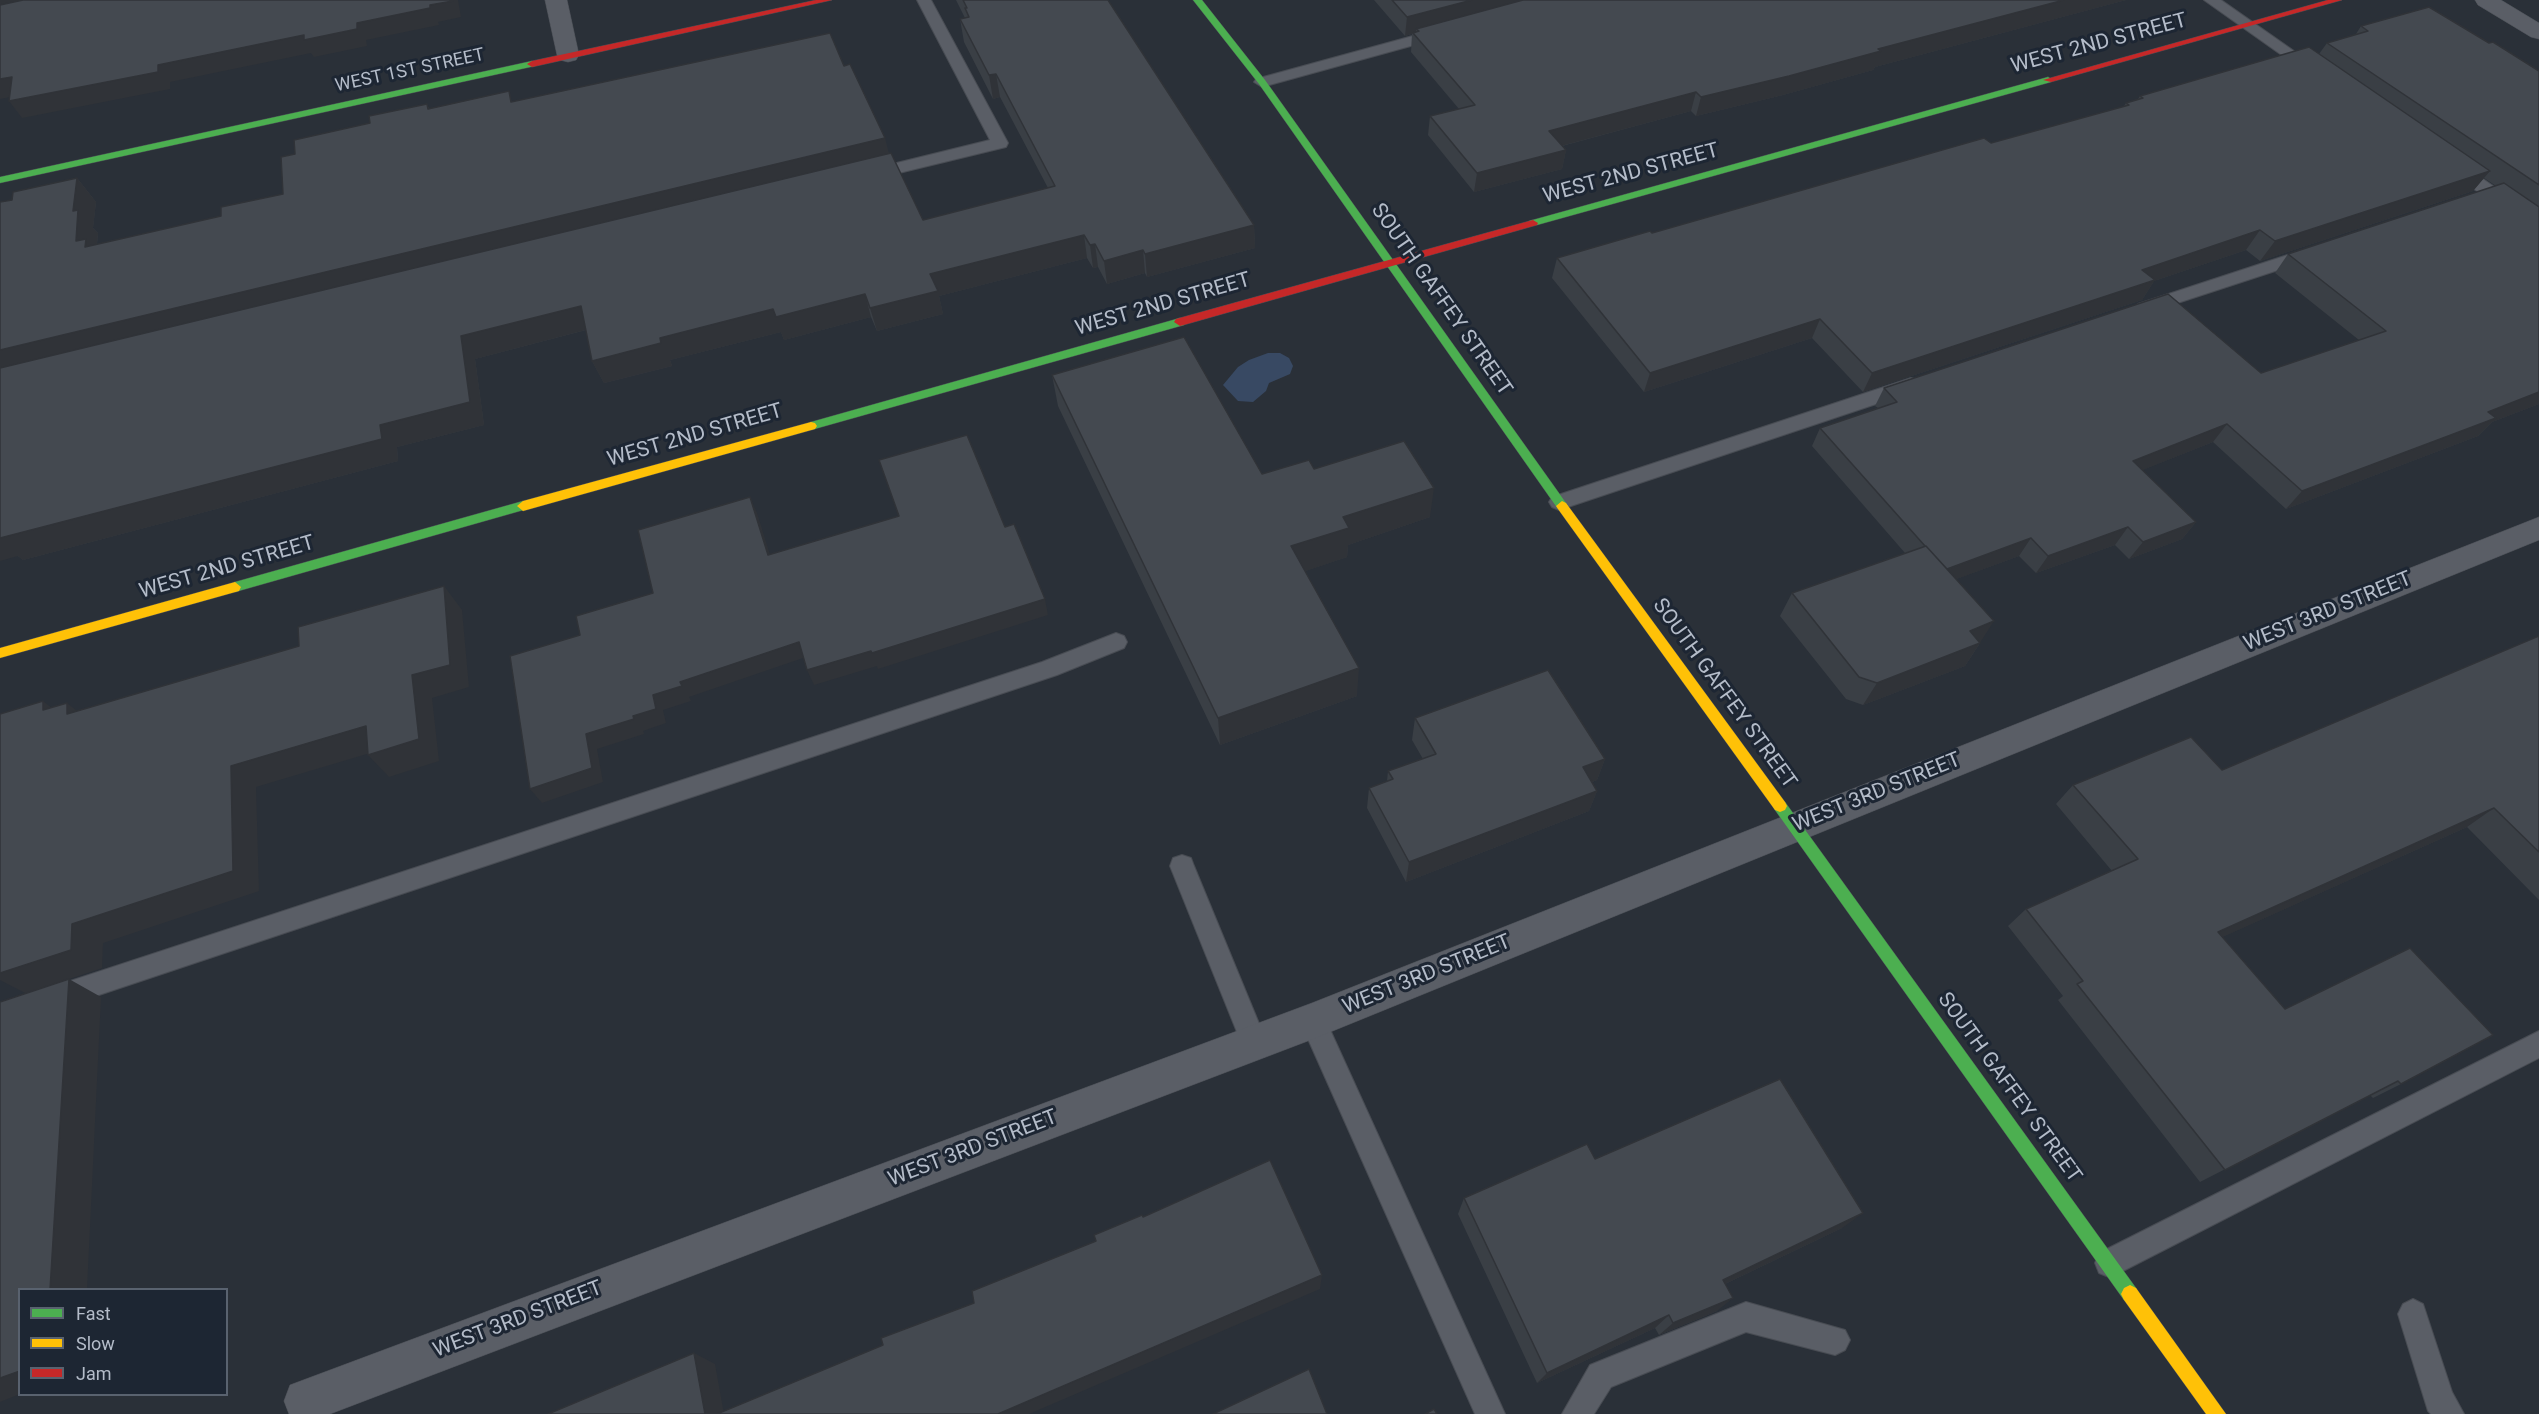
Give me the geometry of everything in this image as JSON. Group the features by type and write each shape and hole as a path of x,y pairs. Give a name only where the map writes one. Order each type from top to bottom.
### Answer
{"street":[{"path":"556,0 568,55"},
{"name":"WEST 1ST STREET","path":"0,180 828,0"},
{"name":"SOUTH GAFFEY STREET","path":"1197,0 1262,82 1559,502 2217,1414"},
{"name":"WEST 2ND STREET","path":"0,653 2338,0"},
{"path":"2486,0 2539,32"},
{"name":"WEST 3RD STREET","path":"306,1401 1313,1021 2539,528"}],"lane":[{"path":"849,180 1000,143 924,0"},
{"path":"2211,0 2326,79"},
{"path":"1262,82 1456,29"},
{"path":"2443,160 2539,226"},
{"path":"2469,201 2491,193"},
{"path":"2127,314 2332,246"},
{"path":"1559,502 1923,381"},
{"path":"0,1016 1049,669 1116,642"},
{"path":"1182,866 1254,1043"},
{"path":"1313,1021 1490,1414"},
{"path":"2109,1263 2539,1044"},
{"path":"2413,1314 2439,1400 2449,1414"},
{"path":"1577,1414 1601,1376 1746,1317 1835,1340"}],"water":[{"path":"1268,353 1280,353 1289,358 1293,366 1290,374 1269,383 1266,391 1253,402 1238,401 1223,385 1238,367"}],"building":[{"path":"23,0 453,1 357,23 357,29 304,40 304,35 158,65 158,72 9,101 12,77 0,79 0,5"},
{"path":"963,0 1108,0 1254,225 1145,254 1143,250 1104,261 1095,244 1090,245 1084,235 930,274 938,291 870,308 865,294 776,317 773,309 660,338 661,343 592,361 581,306 461,336 470,402 380,425 382,439 0,538 0,368 891,153 923,220 1055,186 996,74 989,75 960,19 969,17"},
{"path":"1392,0 1472,0 1407,17"},
{"path":"1523,0 2064,0 1878,49 1881,51 1789,76 1701,97 1696,92 1549,131 1566,150 1477,173 1430,116 1475,105 1413,33 1419,31 1416,29"},
{"path":"2429,7 2489,43 2493,42 2539,71 2539,185 2327,43 2368,31 2361,26"},
{"path":"830,33 844,66 850,64 885,138 0,350 0,202 12,200 13,192 77,178 73,211 78,210 76,241 86,239 85,247 221,216 221,207 283,194 281,157 295,154 294,140 370,123 369,116 427,104 428,109 509,91 511,102"},
{"path":"2309,47 2490,171 2275,241 2260,230 2142,270 2155,280 1872,373 1820,319 1650,373 1557,258 1984,138 1991,143 2129,105 2126,103 2143,98 2140,96"},
{"path":"2504,183 2539,207 2539,392 2488,412 2496,418 2302,491 2227,424 2133,461 2196,522 2143,542 2128,527 2048,556 2031,538 1947,569 1820,428 1897,402 1884,388 2168,294 2261,373 2386,331 2288,254"},
{"path":"1184,337 1262,474 1309,460 1314,469 1404,441 1434,488 1343,517 1349,528 1291,546 1359,668 1218,718 1052,375"},
{"path":"967,435 1005,527 1014,524 1045,599 872,653 871,651 807,670 799,642 680,682 682,686 653,695 656,709 633,716 634,719 586,734 592,768 530,789 510,656 580,635 576,616 653,593 638,530 750,497 768,555 899,516 879,460"},
{"path":"1926,546 1994,621 1970,631 1980,643 1877,683 1859,677 1792,593"},
{"path":"444,586 450,665 412,675 419,739 368,755 366,726 231,766 233,871 72,924 71,950 0,973 0,714 43,701 43,710 67,703 67,714 299,646 298,627"},
{"path":"2539,636 2539,852 2494,808 2218,932 2285,1009 2410,948 2493,1035 2401,1084 2398,1081 2225,1170 2077,984 2083,981 2026,909 2138,859 2073,785 2191,737 2222,770"},
{"path":"1548,670 1605,759 1583,767 1597,791 1409,862 1369,788 1393,779 1388,771 1436,754 1415,718"},
{"path":"69,979 50,1288 18,1288 18,1372 0,1378 0,1002"},
{"path":"1780,1079 1863,1213 1723,1280 1733,1298 1673,1323 1669,1315 1547,1373 1464,1198 1587,1144 1595,1159"},
{"path":"1270,1160 1322,1275 998,1414 717,1414 883,1345 881,1338 974,1303 972,1291 1096,1241 1094,1235 1142,1215 1143,1217"},
{"path":"694,1353 705,1414 548,1414"},
{"path":"1309,1369 1327,1414 1213,1414"},
{"path":"1434,1409 1437,1414 1425,1414"}],"traffic: fast":[{"path":"1197,0 1262,82 1562,506"},
{"path":"0,180 532,64"},
{"path":"1533,223 2048,80"},
{"path":"811,426 1180,322"},
{"path":"235,587 523,506"},
{"path":"1780,806 2130,1294"}],"traffic: slow":[{"path":"523,506 811,426"},
{"path":"1562,506 1780,806"},
{"path":"0,653 235,587"},
{"path":"2130,1294 2217,1414"}],"traffic: jam":[{"path":"532,64 828,0"},
{"path":"2048,80 2338,0"},
{"path":"1180,322 1533,223"}]}
